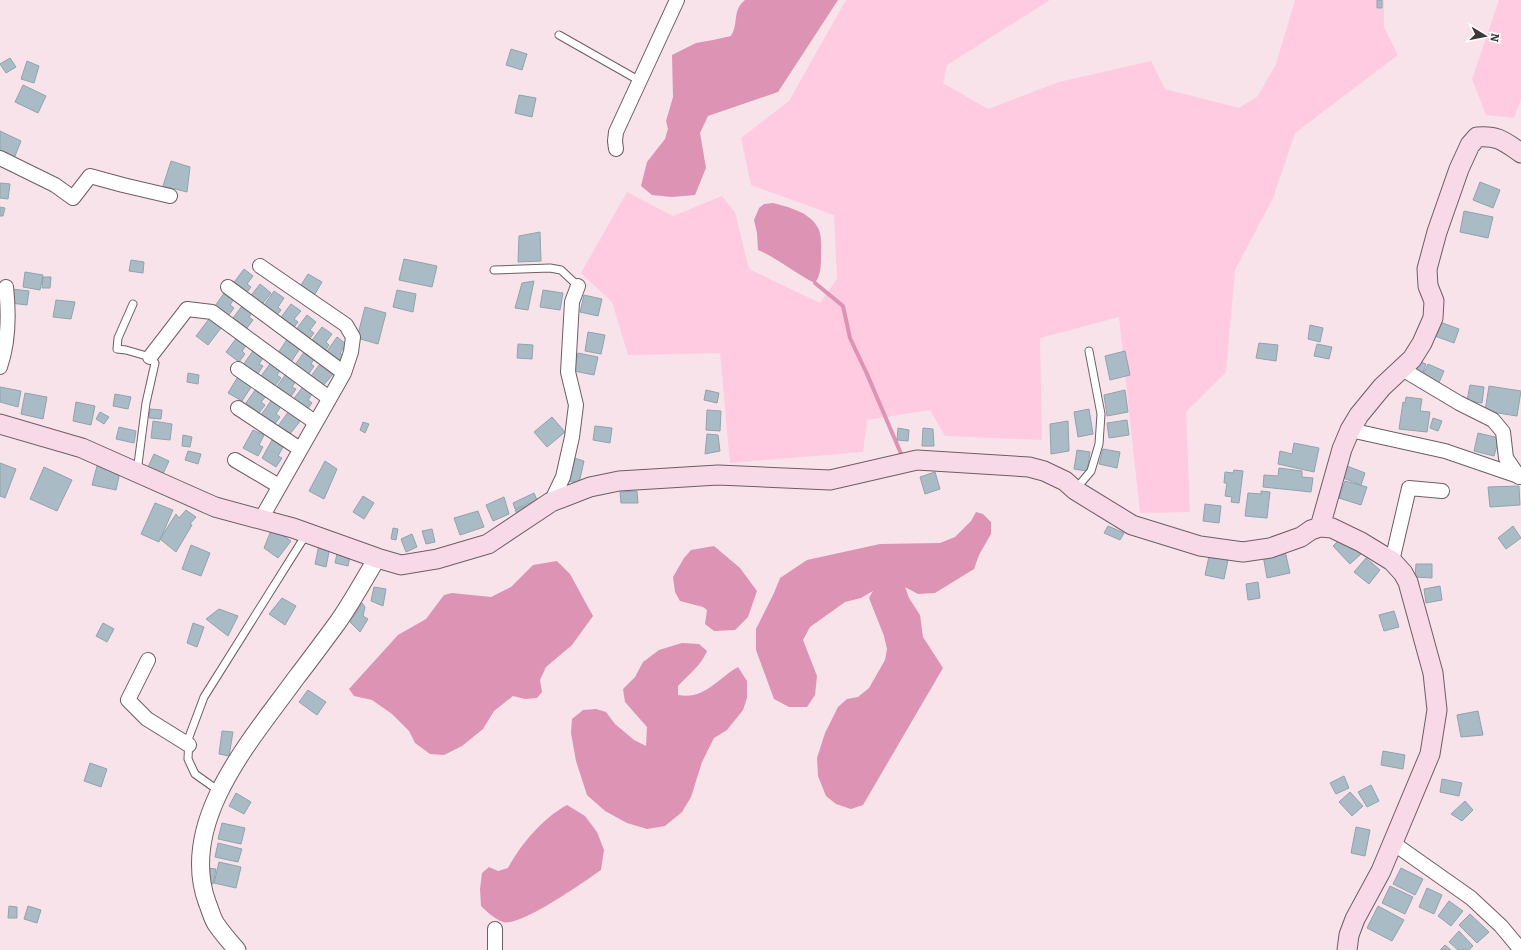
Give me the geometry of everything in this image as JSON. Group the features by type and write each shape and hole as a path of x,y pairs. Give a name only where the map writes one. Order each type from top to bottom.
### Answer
{"main road":[{"path":"1320,527 1342,449 1350,430 1359,414 1382,387 1412,359 1422,343 1433,318 1434,301 1428,286 1427,269 1437,232 1459,169 1470,145 1477,137 1489,136 1501,139 1521,153"},
{"path":"0,424 82,448 215,507 293,528 401,565 437,559 488,544 551,502 590,487 619,481 718,475 830,480 917,460 1029,467 1044,471 1065,482 1075,490 1132,525 1200,546 1243,552 1270,548 1301,537 1311,530 1320,527 1332,528 1361,542 1392,561 1403,573 1408,582 1433,673 1437,710 1430,754 1381,872 1355,919 1349,936 1347,950"}],"street":[{"path":"616,149 616,132 678,0"},
{"path":"0,158 55,185 73,198 90,176 122,186 170,196"},
{"path":"260,266 346,325 353,337 351,352 344,373 261,519"},
{"path":"551,502 563,477 572,437 576,405 568,372 572,302 578,286"},
{"path":"0,367 7,335 9,309 6,287"},
{"path":"228,287 344,373"},
{"path":"150,357 187,309 212,312 329,398"},
{"path":"238,369 315,422"},
{"path":"1402,369 1458,403 1493,420 1503,432 1506,458 1519,477"},
{"path":"238,408 300,449"},
{"path":"1350,430 1445,451 1519,477"},
{"path":"235,460 279,486"},
{"path":"1392,561 1409,488 1442,491"},
{"path":"237,950 215,924 205,894 201,875 201,852 208,820 219,791 231,768 338,622 377,558"},
{"path":"148,660 128,700 147,719 189,745"},
{"path":"1393,843 1471,898 1501,926 1521,950"},
{"path":"495,929 495,950"}],"lane":[{"path":"559,35 640,81"},
{"path":"494,270 550,268 561,270 578,286"},
{"path":"133,304 118,338 117,350 126,350 150,357 155,363 146,403 137,472"},
{"path":"1075,490 1092,471 1099,444 1101,414 1088,351"},
{"path":"219,791 195,774 188,759 189,737 204,697 307,533"}],"shaded area":[{"path":"745,0 838,0 778,92 708,116 700,133 706,168 695,195 672,197 652,195 641,186 647,162 665,139 668,129 666,121 673,97 672,55 696,43 731,36 735,26 738,8"},
{"path":"846,0 1050,0 947,65 943,83 988,109 1059,82 1151,61 1165,89 1239,108 1258,96 1276,64 1295,0 1384,0 1384,27 1398,55 1295,133 1273,198 1235,270 1226,372 1186,412 1190,512 1140,513 1119,317 1040,338 1042,440 945,436 930,410 867,420 863,452 730,463 720,353 628,355 612,302 581,273 627,192 673,216 722,196 735,212 749,269 820,303 837,279 834,215 751,185 741,138 789,101"},
{"path":"1499,0 1521,0 1521,99 1514,118 1486,115 1472,79"},
{"path":"773,203 792,208 804,214 814,222 818,228 821,238 821,263 820,273 815,283 758,250 757,233 754,220 759,208 764,204"},
{"path":"976,512 983,514 991,522 991,534 979,555 974,569 935,593 918,594 905,587 909,598 920,615 923,637 943,668 863,805 851,809 836,804 826,796 818,776 817,758 825,733 838,707 847,699 858,697 869,688 885,660 887,649 884,636 869,598 873,591 861,598 845,602 810,627 803,640 817,676 815,695 807,707 789,707 774,699 756,650 756,629 780,578 807,560 880,544 940,543 955,537 971,521"},
{"path":"714,546 740,568 757,591 748,617 735,630 714,631 705,624 707,610 703,607 680,601 675,592 673,577 684,558 691,550"},
{"path":"557,561 570,574 593,616 572,645 546,667 540,680 542,692 537,698 525,699 513,696 494,711 483,729 462,746 444,755 430,754 415,743 409,731 392,714 372,700 354,696 349,689 398,635 426,619 444,595 452,593 491,597 511,587 533,565"},
{"path":"682,643 699,644 707,651 698,666 678,686 678,695 688,696 704,691 738,667 747,681 747,698 743,710 727,730 714,738 702,762 691,797 682,812 665,826 647,829 627,823 605,811 587,795 576,761 571,733 572,719 583,710 596,709 606,712 615,724 634,740 646,746 647,727 625,702 623,689 635,677 643,662 659,650"},
{"path":"567,805 585,816 597,832 604,850 601,870 568,893 524,918 512,922 503,922 488,913 481,906 480,889 482,873 489,867 498,871 508,868 519,850 533,832 549,817"}],"building":[{"path":"1377,0 1382,0 1382,8 1377,8"},
{"path":"511,49 527,54 522,70 506,65"},
{"path":"10,58 16,67 6,73 0,64"},
{"path":"27,61 39,66 34,83 21,79"},
{"path":"23,85 46,96 38,113 15,102"},
{"path":"519,95 536,98 532,117 515,113"},
{"path":"0,131 21,141 13,161 0,155"},
{"path":"171,161 190,167 187,192 163,186"},
{"path":"1480,182 1500,190 1493,208 1473,200"},
{"path":"0,183 10,184 8,199 0,198"},
{"path":"0,207 5,208 3,216 0,216"},
{"path":"1464,211 1493,217 1488,238 1460,232"},
{"path":"540,232 541,261 518,262 519,236"},
{"path":"404,259 437,266 432,287 399,280"},
{"path":"131,260 144,262 143,273 129,271"},
{"path":"244,269 253,276 247,284 251,287 245,295 232,285"},
{"path":"25,272 43,275 40,290 23,287"},
{"path":"308,274 322,282 312,299 298,290"},
{"path":"43,277 51,277 50,288 42,288"},
{"path":"534,281 528,310 515,308 522,283"},
{"path":"260,284 271,293 260,307 249,298"},
{"path":"12,289 29,291 27,305 10,303"},
{"path":"227,289 236,296 230,305 234,308 228,316 215,306"},
{"path":"397,290 416,294 413,312 393,307"},
{"path":"543,290 563,293 560,310 540,307"},
{"path":"274,291 284,298 278,307 281,310 275,318 262,308"},
{"path":"584,295 602,299 598,316 580,312"},
{"path":"56,300 75,302 71,319 53,317"},
{"path":"245,302 255,309 249,317 253,320 247,328 233,318"},
{"path":"291,304 301,311 294,319 298,322 292,330 279,320"},
{"path":"365,307 386,313 378,344 357,338"},
{"path":"307,315 316,322 310,330 314,333 308,341 295,331"},
{"path":"209,319 221,328 208,345 196,336"},
{"path":"1437,321 1459,329 1454,343 1432,335"},
{"path":"1310,325 1323,328 1320,342 1308,339"},
{"path":"322,327 332,334 326,342 329,345 324,353 310,343"},
{"path":"588,332 605,335 601,354 585,351"},
{"path":"290,335 303,344 291,362 278,353"},
{"path":"238,336 248,343 242,351 245,354 239,362 226,352"},
{"path":"337,337 346,344 340,353 344,356 338,364 325,354"},
{"path":"1259,343 1278,345 1276,361 1256,358"},
{"path":"518,344 533,345 532,359 517,358"},
{"path":"1317,344 1332,347 1329,359 1314,356"},
{"path":"255,348 265,355 259,364 263,366 257,375 243,365"},
{"path":"307,348 317,355 311,364 314,366 308,375 295,365"},
{"path":"1125,351 1130,375 1110,380 1105,356"},
{"path":"578,353 598,357 594,375 574,371"},
{"path":"273,360 283,367 277,375 281,378 275,386 261,376"},
{"path":"1416,360 1426,364 1423,373 1412,369"},
{"path":"320,364 333,374 323,386 311,376"},
{"path":"1428,364 1444,371 1438,385 1422,378"},
{"path":"288,371 298,378 292,387 296,389 290,398 276,388"},
{"path":"188,373 199,375 198,384 187,382"},
{"path":"239,375 253,384 242,401 228,393"},
{"path":"305,384 314,391 308,400 312,403 306,411 292,401"},
{"path":"1470,385 1484,387 1482,403 1467,401"},
{"path":"258,386 268,394 261,402 265,405 259,413 246,403"},
{"path":"1489,386 1521,391 1517,416 1485,411"},
{"path":"0,387 21,391 18,407 0,402"},
{"path":"706,390 719,393 717,403 704,400"},
{"path":"1125,390 1128,412 1107,416 1104,395"},
{"path":"25,393 47,397 43,419 21,414"},
{"path":"115,394 131,397 128,409 113,406"},
{"path":"1406,397 1422,399 1420,411 1430,412 1427,432 1399,429 1403,402 1405,403"},
{"path":"273,398 282,405 276,414 280,417 274,425 261,415"},
{"path":"76,402 95,406 91,425 73,421"},
{"path":"150,409 162,410 161,419 149,418"},
{"path":"1089,409 1093,434 1078,437 1074,412"},
{"path":"707,410 721,411 720,431 706,430"},
{"path":"289,411 301,420 290,434 278,426"},
{"path":"100,412 109,417 104,424 96,419"},
{"path":"552,417 565,432 547,447 534,432"},
{"path":"1433,418 1442,421 1438,431 1430,428"},
{"path":"1127,420 1129,435 1109,438 1107,423"},
{"path":"153,421 172,424 170,440 151,438"},
{"path":"1068,421 1069,451 1051,454 1050,424"},
{"path":"363,422 369,424 365,433 360,430"},
{"path":"595,426 612,428 610,443 593,440"},
{"path":"119,427 136,431 134,443 116,439"},
{"path":"898,428 909,430 908,441 897,440"},
{"path":"923,428 933,429 934,446 922,446"},
{"path":"253,430 264,435 259,445 263,447 258,456 243,448"},
{"path":"1478,433 1499,438 1494,456 1474,451"},
{"path":"707,434 718,435 720,451 705,454"},
{"path":"183,435 192,437 190,447 182,446"},
{"path":"272,440 283,447 278,456 282,458 276,467 262,458"},
{"path":"1294,443 1319,448 1314,472 1278,464 1280,451 1292,454"},
{"path":"1103,449 1120,452 1117,468 1099,464"},
{"path":"1077,450 1090,452 1087,471 1074,469"},
{"path":"188,451 201,454 198,464 185,460"},
{"path":"154,454 169,461 163,474 148,467"},
{"path":"574,458 584,461 579,483 568,481"},
{"path":"325,461 337,469 324,499 309,491"},
{"path":"0,463 16,469 5,498 0,496"},
{"path":"97,466 120,472 116,490 92,485"},
{"path":"1347,466 1365,473 1361,485 1343,478"},
{"path":"44,467 72,480 57,511 30,499"},
{"path":"1279,468 1302,471 1302,477 1313,478 1311,492 1263,487 1264,475 1278,476"},
{"path":"1234,470 1243,471 1239,503 1231,502 1232,497 1225,496 1227,483 1224,483 1225,472 1233,473"},
{"path":"935,472 940,489 925,494 920,477"},
{"path":"1345,481 1367,487 1361,505 1339,498"},
{"path":"1519,486 1520,505 1490,507 1488,487"},
{"path":"637,491 638,503 621,503 620,492"},
{"path":"1261,491 1270,492 1267,518 1245,516 1248,493 1261,494"},
{"path":"534,493 537,500 515,509 513,503"},
{"path":"363,496 374,503 364,519 353,512"},
{"path":"504,497 509,514 493,521 486,505"},
{"path":"539,501 518,516 515,510"},
{"path":"155,503 173,510 159,542 141,534"},
{"path":"1205,504 1221,506 1219,523 1203,521"},
{"path":"186,510 196,517 190,524 192,525 176,552 160,539 176,514 179,518"},
{"path":"478,511 484,527 460,535 454,518"},
{"path":"1108,526 1124,533 1120,540 1104,533"},
{"path":"1513,526 1521,538 1506,549 1498,538"},
{"path":"272,528 291,541 278,558 264,548"},
{"path":"393,528 398,529 396,540 391,539"},
{"path":"432,529 435,542 426,544 422,531"},
{"path":"412,534 417,547 406,552 401,539"},
{"path":"1340,539 1352,549 1354,547 1361,554 1350,564 1333,546"},
{"path":"191,545 210,553 201,576 182,569"},
{"path":"319,545 330,547 326,567 315,564"},
{"path":"338,549 351,552 348,566 335,563"},
{"path":"1285,551 1290,573 1267,578 1263,555"},
{"path":"1209,556 1228,560 1224,579 1205,575"},
{"path":"1366,558 1380,570 1369,584 1354,572"},
{"path":"1416,564 1432,564 1432,578 1415,577"},
{"path":"1258,582 1260,598 1248,600 1246,584"},
{"path":"1440,586 1442,600 1426,603 1424,589"},
{"path":"374,587 386,589 383,606 371,601"},
{"path":"282,598 296,606 285,625 269,614"},
{"path":"362,603 365,607 363,616 368,619 360,632 350,622"},
{"path":"219,609 238,616 228,636 206,619"},
{"path":"1394,611 1399,627 1384,631 1379,615"},
{"path":"103,623 114,629 107,642 96,636"},
{"path":"193,623 204,627 197,647 187,643"},
{"path":"308,690 326,702 317,715 299,702"},
{"path":"1478,711 1483,735 1461,737 1457,715"},
{"path":"222,731 233,732 229,756 219,754"},
{"path":"1383,751 1405,755 1403,769 1381,765"},
{"path":"90,763 107,769 101,787 84,781"},
{"path":"1344,776 1349,788 1336,794 1330,783"},
{"path":"1442,779 1462,783 1459,796 1440,792"},
{"path":"1371,785 1379,801 1367,807 1358,792"},
{"path":"1350,792 1363,806 1352,816 1339,802"},
{"path":"236,793 251,802 244,814 229,806"},
{"path":"1465,801 1473,810 1462,821 1451,814"},
{"path":"222,823 245,828 241,844 218,839"},
{"path":"1356,827 1370,830 1365,856 1351,853"},
{"path":"218,843 242,849 238,862 215,857"},
{"path":"219,862 241,867 236,888 214,883"},
{"path":"206,868 216,869 213,884 203,882"},
{"path":"1401,868 1423,879 1415,895 1393,884"},
{"path":"1390,886 1413,897 1405,914 1382,903"},
{"path":"1427,888 1442,895 1434,914 1419,907"},
{"path":"1449,901 1463,911 1451,926 1438,916"},
{"path":"9,906 17,907 17,918 8,918"},
{"path":"28,906 41,910 37,923 24,919"},
{"path":"1378,906 1404,920 1392,941 1367,928"},
{"path":"1470,914 1489,932 1477,943 1459,925"},
{"path":"1459,931 1473,946 1469,950 1458,950 1449,942"},
{"path":"1445,945 1451,950 1440,950"}],"waterway":[{"path":"815,283 843,306 850,338 902,456"}]}
